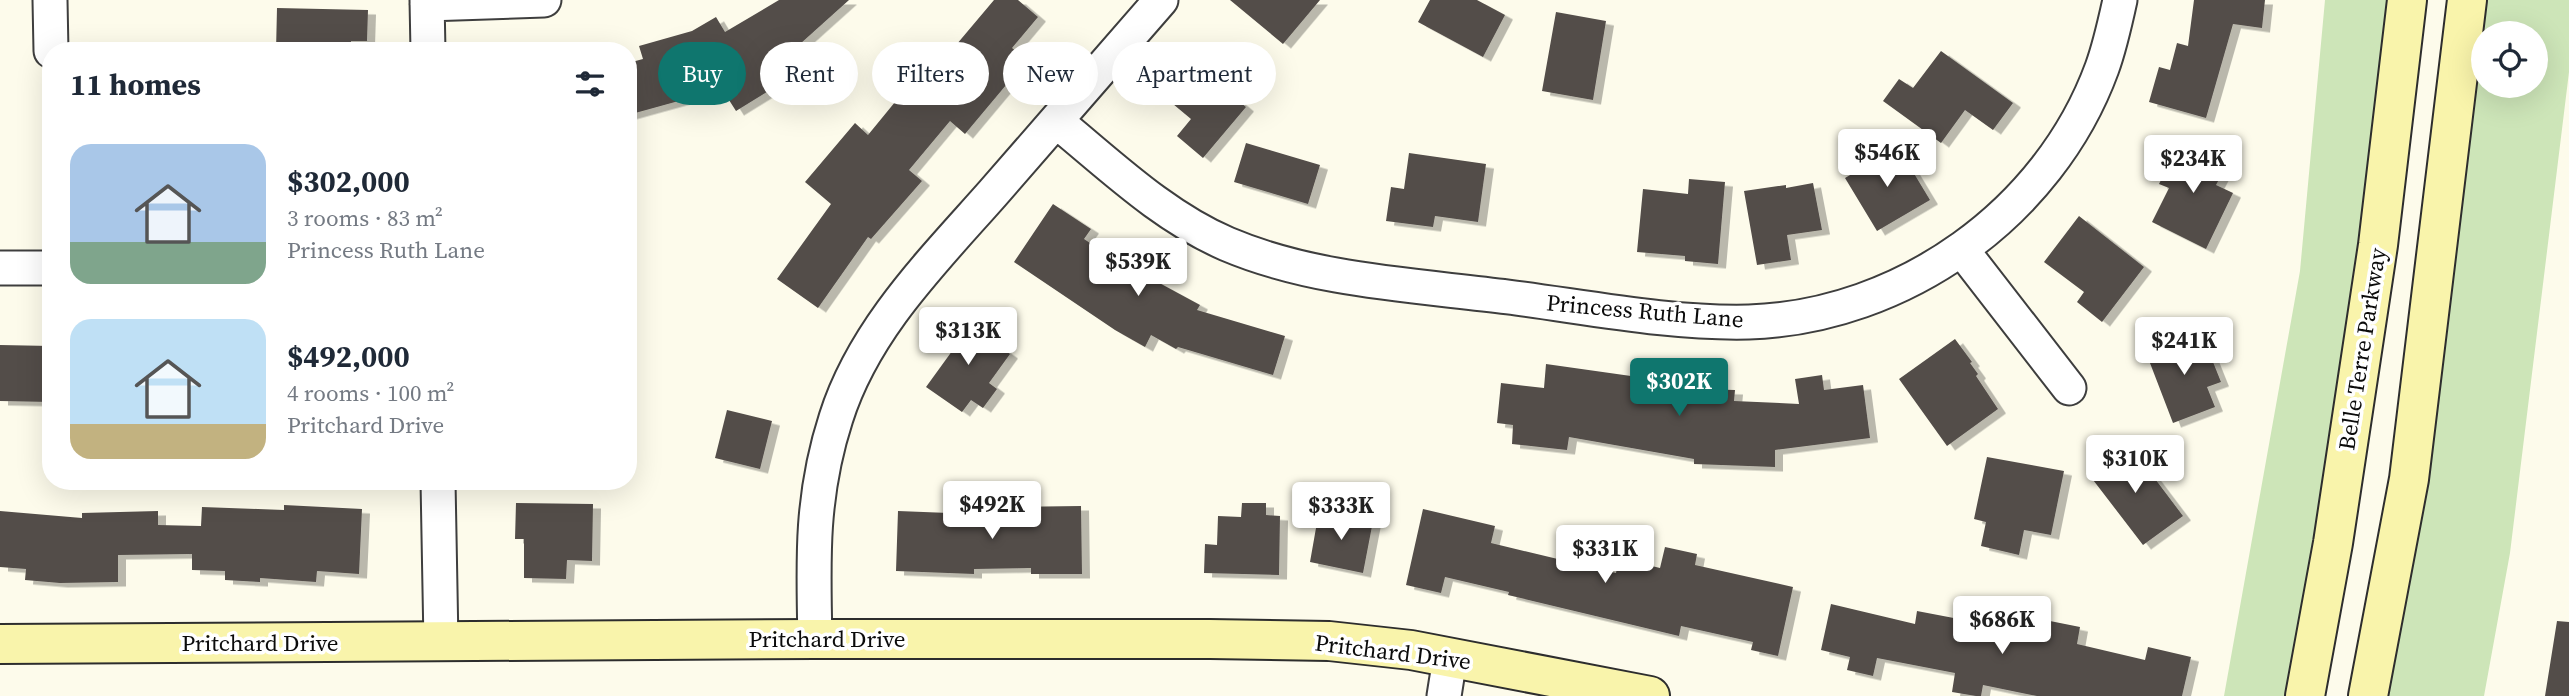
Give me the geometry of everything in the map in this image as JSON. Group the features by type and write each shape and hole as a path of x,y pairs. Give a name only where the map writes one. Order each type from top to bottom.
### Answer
{"street":[{"path":"50,0 51,42"},
{"path":"428,42 427,2 544,0"},
{"path":"815,639 813,546 816,509 830,438 854,374 877,333 912,286 1161,0"},
{"name":"Princess Ruth Lane","path":"1056,121 1154,201 1215,238 1275,260 1365,279 1694,320 1751,322 1804,316 1881,294 1933,268 1962,250 2018,199 2063,142 2088,99 2102,68 2120,0"},
{"name":"Belle Terre Parkway","path":"2305,696 2333,542 2376,259 2407,0"},
{"path":"2368,696 2409,479 2467,0"},
{"path":"1962,250 2068,388"},
{"path":"0,268 42,268"},
{"path":"438,490 441,643"},
{"name":"Pritchard Drive","path":"0,644 815,639 1329,641 1368,644 1450,658 1650,696"},
{"path":"1444,696 1450,658"}],"green space":[{"path":"2325,0 2395,0 2364,253 2291,696 2224,696 2300,271"},
{"path":"2485,0 2569,0 2569,72 2510,553 2484,696 2384,696 2471,96 2548,98 2548,21 2482,21"}],"building":[{"path":"779,0 849,0 802,42 760,42 760,96 746,105 746,42 658,42 658,105 664,105 637,113 637,61 643,59 639,46 692,31 716,17 725,32"},
{"path":"994,0 1018,0 1038,17 1017,42 1003,42 1003,89 965,134 950,121 909,170 922,181 871,239 868,237 818,308 777,279 831,204 805,182 855,123 868,135 893,105 989,105 989,42 959,42"},
{"path":"1230,0 1320,0 1283,44"},
{"path":"1430,0 1477,0 1505,15 1483,57 1418,22"},
{"path":"2194,0 2265,0 2262,28 2233,24 2206,118 2149,102 2159,67 2170,70 2177,43 2188,46"},
{"path":"277,8 368,10 367,41 276,42"},
{"path":"1556,12 1606,21 1593,100 1542,91"},
{"path":"1941,51 2013,103 1993,130 1965,110 1941,143 1883,101 1899,79 1913,88"},
{"path":"732,105 746,105 736,111"},
{"path":"1174,105 1246,107 1203,158 1177,136 1191,119"},
{"path":"2181,140 2227,164 2216,185 2233,193 2206,249 2152,222 2169,188 2159,184"},
{"path":"1246,143 1320,165 1308,204 1234,182"},
{"path":"1898,147 1930,200 1877,231 1845,178"},
{"path":"1409,153 1486,164 1478,222 1435,216 1433,227 1386,221 1391,187 1404,189"},
{"path":"1689,179 1725,182 1718,264 1685,261 1685,256 1637,252 1643,189 1688,194"},
{"path":"1813,183 1822,230 1787,235 1791,260 1757,265 1744,191"},
{"path":"1053,204 1091,229 1084,239 1138,275 1139,272 1200,305 1197,310 1285,336 1273,375 1178,347 1176,349 1151,335 1145,347 1014,262"},
{"path":"2079,216 2144,267 2102,322 2077,302 2084,292 2044,262"},
{"path":"958,316 1010,354 989,383 997,389 983,408 971,400 962,412 926,387 955,347 943,338"},
{"path":"2186,334 2193,353 2207,347 2221,382 2207,387 2215,407 2173,423 2145,350"},
{"path":"1955,339 1972,362 1970,363 1978,374 1976,376 1998,409 1947,446 1899,379"},
{"path":"0,345 42,346 42,402 0,401"},
{"path":"1546,364 1638,377 1636,393 1696,404 1696,389 1735,390 1734,401 1799,404 1795,379 1822,375 1824,390 1863,385 1870,438 1775,450 1775,467 1694,464 1694,459 1569,437 1567,450 1512,444 1513,425 1497,423 1501,383 1544,388"},
{"path":"727,410 772,421 760,469 715,458"},
{"path":"2131,447 2183,516 2143,545 2087,472 2110,454 2115,460"},
{"path":"1987,457 2064,471 2051,535 2024,530 2019,555 1981,546 1986,522 1974,519"},
{"path":"516,503 593,504 592,561 567,560 566,579 524,578 524,539 515,539"},
{"path":"1242,503 1266,503 1266,515 1280,516 1279,575 1204,573 1205,544 1217,545 1218,516 1241,517"},
{"path":"284,505 362,509 359,574 317,571 316,582 260,578 260,582 225,580 225,571 192,570 192,554 118,555 118,582 60,583 25,580 26,569 0,567 0,511 82,518 82,513 158,511 158,525 201,526 202,507 284,510"},
{"path":"1081,506 1082,574 1031,574 1031,568 974,569 974,574 896,571 898,511 1000,515 999,507"},
{"path":"1423,509 1495,526 1491,543 1616,573 1619,558 1660,568 1665,547 1697,554 1695,565 1793,587 1778,656 1751,650 1753,642 1681,626 1679,636 1445,577 1441,593 1406,585"},
{"path":"1319,511 1373,521 1363,573 1310,562"},
{"path":"1831,604 1915,624 1917,611 2027,632 2030,617 2080,627 2077,644 2145,660 2148,647 2191,657 2182,696 2037,696 1983,685 1981,696 1976,696 1952,692 1955,673 1877,658 1873,676 1847,670 1850,657 1821,650"},
{"path":"2557,621 2569,622 2569,696 2545,696"}]}
